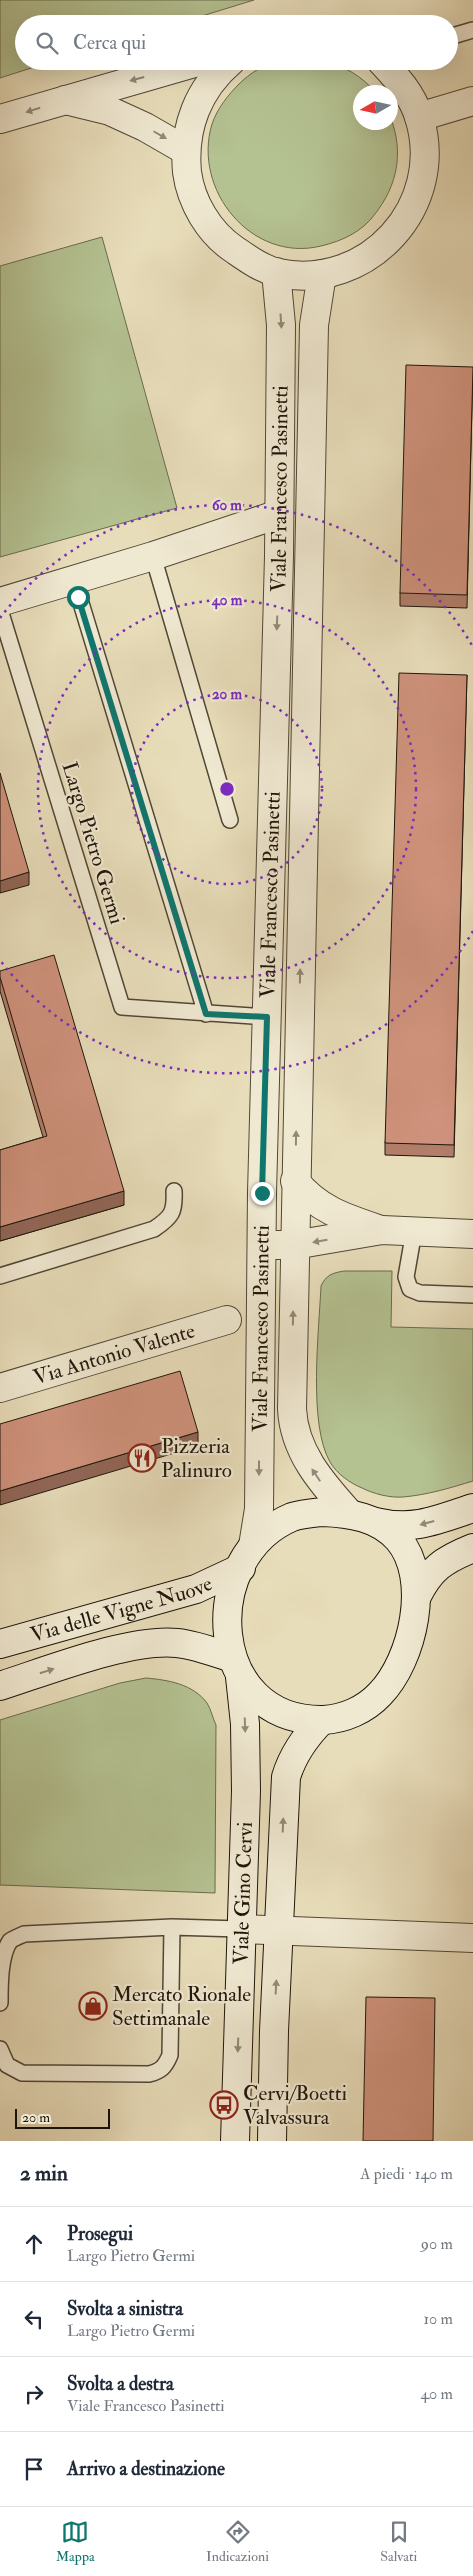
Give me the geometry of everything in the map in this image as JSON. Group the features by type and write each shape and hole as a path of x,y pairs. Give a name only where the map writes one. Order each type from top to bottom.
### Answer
{"street":[{"path":"0,119 170,70"},
{"path":"221,70 215,75 194,110 185,150 189,184 202,216 224,243 253,263 276,272 304,275 322,274 355,264 385,245 408,218 421,186 426,151 419,116 404,85 390,70"},
{"path":"65,100 110,111 145,126 185,150"},
{"path":"419,116 473,101"},
{"name":"Viale Francesco Pasinetti","path":"247,1557 258,1509 282,325 276,272"},
{"name":"Viale Francesco Pasinetti","path":"322,274 314,325 292,1394 295,1433 315,1474 360,1517 391,1533 404,1549 412,1568 416,1598"},
{"path":"0,602 154,556 279,514"},
{"path":"295,1181 304,1193 326,1210 382,1230"},
{"path":"262,1245 294,1245 382,1230 473,1234"},
{"name":"Via Antonio Valente","path":"0,1388 227,1320"},
{"path":"247,1557 269,1530 294,1517 322,1512 360,1517 394,1526 416,1526 473,1508"},
{"path":"236,1668 257,1696 279,1710 297,1717 322,1720 336,1719 355,1712 368,1704 388,1685 406,1648 414,1619 416,1598 426,1578 451,1558 473,1548"},
{"name":"Via delle Vigne Nuove","path":"0,1644 196,1589 247,1557"},
{"name":"Viale Gino Cervi","path":"235,2141 240,1929 246,1791 245,1724 236,1668 228,1640 227,1612 232,1586 247,1557"},
{"name":"Via delle Vigne Nuove","path":"0,1686 111,1652 158,1643 191,1645 236,1668"},
{"name":"Viale Gino Cervi","path":"272,2141 286,1777 297,1750 309,1732 322,1720"},
{"path":"240,1929 473,1938"}],"lane":[{"path":"458,34 473,30"},
{"path":"154,556 230,820"},
{"path":"74,580 206,1014"},
{"name":"Largo Pietro Germi","path":"0,610 122,1007 267,1017"},
{"path":"0,1276 154,1229 167,1220 175,1207 174,1190"},
{"path":"414,1230 406,1278 410,1290 429,1294 473,1295"},
{"path":"0,2003 0,1965 4,1952 11,1941 24,1934 172,1927 240,1929"},
{"path":"0,2049 7,2065 22,2073 149,2074 159,2072 166,2065 170,2055 172,1927"}],"green space":[{"path":"0,0 254,0 205,15 15,15 15,70 25,70 0,78"},
{"path":"258,70 348,70 368,85 353,85 353,130 394,130 397,157 396,169 389,192 375,214 364,226 351,235 321,246 296,248 272,243 251,232 233,216 220,196 211,173 208,149 214,118 239,84"},
{"path":"102,237 177,508 0,557 0,266"},
{"path":"344,1271 392,1271 391,1327 473,1329 473,1481 421,1495 387,1496 353,1484 344,1478 330,1462 323,1445 317,1401 316,1377 321,1286 330,1275"},
{"path":"146,1678 180,1684 195,1691 207,1703 216,1725 215,1893 0,1885 0,1720 120,1683"}],"building":[{"path":"406,365 473,367 467,595 400,593"},
{"path":"399,673 467,675 454,1145 385,1143"},
{"path":"0,773 29,872 0,881"},
{"path":"54,955 124,1191 0,1227 0,1150 47,1136 0,977 0,971"},
{"path":"180,1371 198,1432 0,1491 0,1424"},
{"path":"366,1997 435,1998 433,2141 363,2141"}],"place":[{"name":"Pizzeria Palinuro","path":"142,1458"},
{"name":"Mercato Rionale Settimanale","path":"93,2006"},
{"name":"Cervi/Boetti Valvassura","path":"224,2105"}],"route":[{"path":"78,597 206,1014 267,1017 262,1193"}]}
